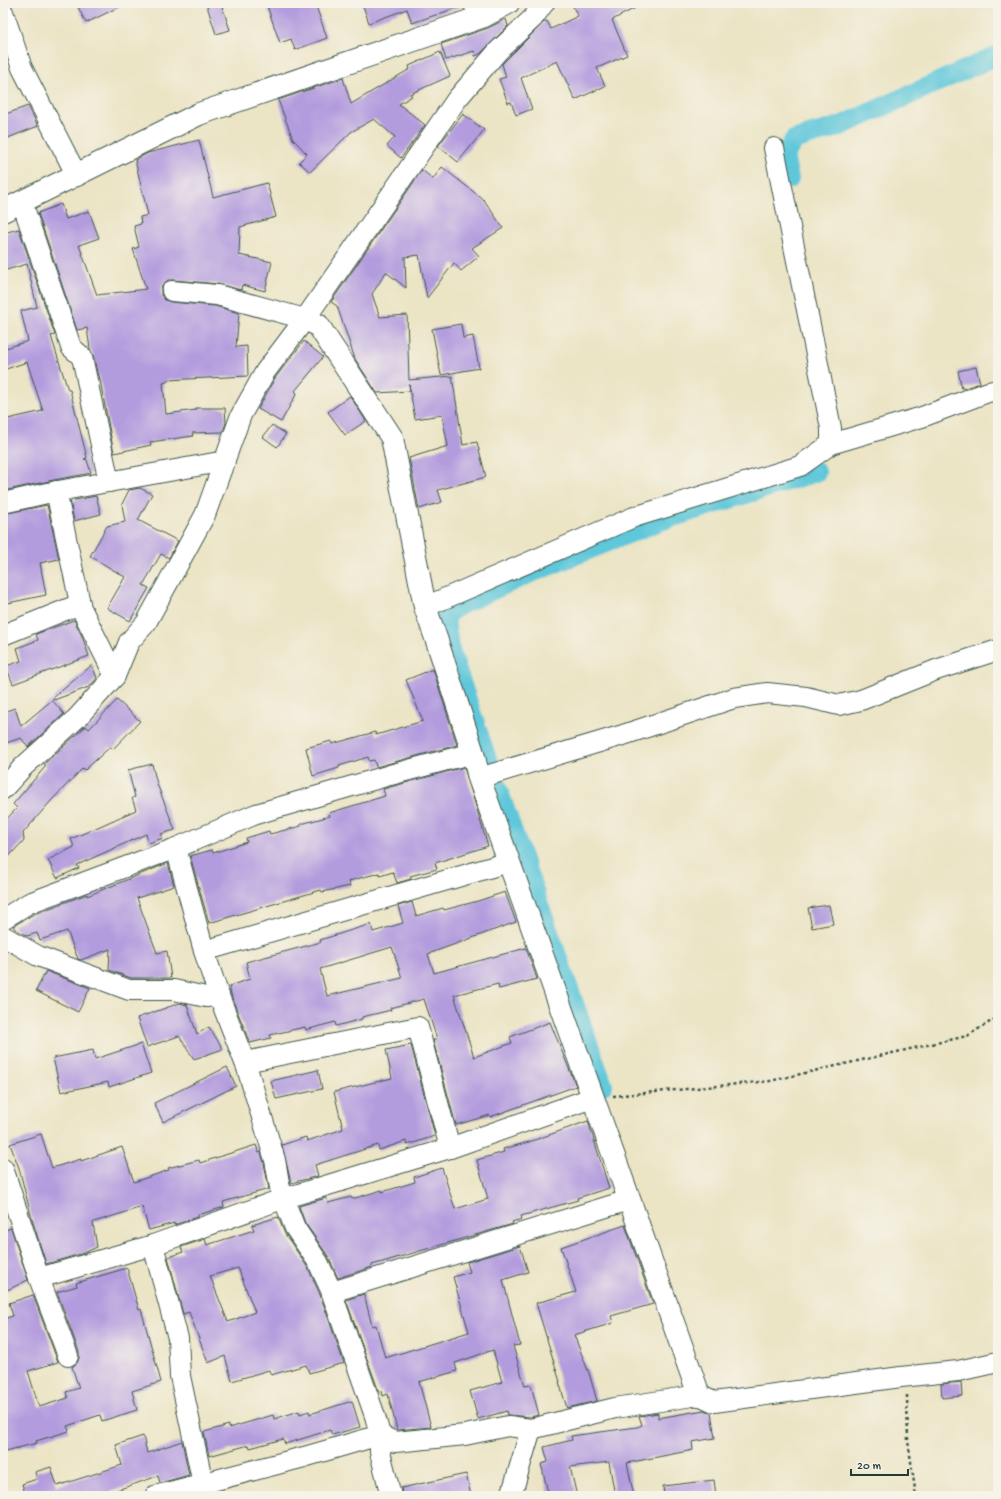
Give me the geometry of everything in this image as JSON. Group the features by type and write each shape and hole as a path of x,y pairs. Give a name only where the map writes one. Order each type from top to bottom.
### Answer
{"street":[{"path":"109,482 82,357 71,347 12,207 199,114 478,9 508,3"},
{"path":"3,789 23,767 77,718 115,676 129,642 146,623 205,515 226,461 241,415 265,372 305,319 457,99 498,51 533,18 544,3"},
{"path":"3,12 22,68 77,176"},
{"path":"774,148 831,428 831,444"},
{"path":"172,291 217,295 305,319 318,325 392,438 424,608 437,641 473,753 479,778 629,1200 706,1398"},
{"path":"424,608 634,517 800,466 831,444 922,417 988,392 998,390"},
{"path":"3,504 56,492 226,461"},
{"path":"56,492 80,604 115,676"},
{"path":"3,636 80,604"},
{"path":"479,778 623,735 734,698 767,693 806,697 839,705 861,700 936,670 998,650"},
{"path":"3,919 29,903 176,848 256,814 390,775 473,753"},
{"path":"176,848 204,950 219,996 245,1062 274,1160 282,1199 296,1228 318,1262 332,1292 376,1416 380,1435 380,1452 391,1496"},
{"path":"204,950 509,862"},
{"path":"3,936 38,956 129,990 174,990 206,997 219,996"},
{"path":"245,1062 418,1027 450,1148"},
{"path":"39,1278 153,1245 282,1199 450,1148 592,1098"},
{"path":"3,1168 39,1278 68,1356"},
{"path":"332,1292 629,1200"},
{"path":"153,1245 178,1338 180,1376 203,1484"},
{"path":"155,1496 304,1457 380,1435 395,1442 465,1435 508,1426 531,1429 615,1408 958,1371 998,1362"},
{"path":"511,1496 531,1429"}],"path":[{"path":"592,1098 770,1081 967,1036 998,1017"},
{"path":"907,1376 908,1441 916,1496"}],"building":[{"path":"76,3 127,3 86,23"},
{"path":"206,3 221,3 230,30 216,34"},
{"path":"266,3 315,3 327,38 295,50 291,39 280,43"},
{"path":"362,3 462,3 462,6 412,23 407,9 369,23"},
{"path":"571,3 645,3 612,20 627,55 597,68 605,86 575,100 557,61 521,78 532,109 516,115 511,102 508,103 499,79 506,77 502,64 544,22 547,21 551,29 578,16"},
{"path":"506,19 508,26 480,54 475,56 474,51 446,60 441,44 488,28"},
{"path":"440,52 450,76 410,94 412,96 399,104 425,125 401,158 387,146 395,137 374,119 351,132 310,172 299,162 307,154 293,139 278,100 343,78 351,104 410,69 409,66"},
{"path":"28,106 38,126 3,140 3,115"},
{"path":"463,114 484,130 458,162 438,146"},
{"path":"199,140 213,197 267,183 276,217 240,227 239,255 272,262 265,291 242,285 241,290 218,284 168,280 163,284 161,295 165,300 171,302 215,306 239,313 236,347 247,346 248,376 167,380 167,382 163,383 166,414 196,410 196,408 225,408 226,423 223,432 192,433 193,436 150,442 151,445 114,453 99,375 98,376 90,349 87,328 77,330 38,213 61,204 66,219 89,211 99,238 79,245 97,295 146,289 133,249 139,247 134,226 141,224 140,217 148,215 135,160 148,153"},
{"path":"442,167 484,200 503,228 472,248 479,256 461,271 454,263 427,298 419,255 405,257 406,288 386,272 372,294 380,317 407,315 409,380 452,376 463,445 477,442 486,477 438,490 442,502 419,509 409,458 448,446 442,415 415,419 409,384 410,391 377,393 355,359 337,306 331,302 422,170 433,179"},
{"path":"19,229 55,335 51,336 68,390 70,390 87,458 84,459 87,460 91,473 3,491 3,420 43,411 27,362 3,370 3,349 28,341 21,311 37,307 27,264 3,271 3,233"},
{"path":"461,324 463,338 473,336 479,368 441,375 432,329"},
{"path":"304,341 323,357 295,391 297,393 281,422 258,409 275,378"},
{"path":"976,367 980,383 962,389 958,371"},
{"path":"350,396 366,421 345,435 328,412"},
{"path":"272,425 286,434 277,447 263,437"},
{"path":"140,488 152,494 138,520 178,541 169,558 161,554 143,585 149,588 130,621 107,608 125,577 90,556 107,526 125,522 122,504 129,490"},
{"path":"96,496 101,514 74,521 70,501"},
{"path":"47,505 59,559 40,563 46,595 3,604 3,514"},
{"path":"74,620 82,636 89,656 13,684 6,666 21,661 17,648 38,640 36,634"},
{"path":"92,665 97,678 89,687 54,700 53,698"},
{"path":"433,669 457,745 376,767 374,760 369,761 368,757 313,776 306,748 331,741 332,744 375,732 376,735 423,721 406,680"},
{"path":"52,700 64,714 28,747 21,738 3,744 3,712 15,708 21,726"},
{"path":"117,700 140,721 113,749 110,747 85,770 83,768 51,801 23,833 24,840 3,863 3,823 17,808 13,804 46,766 44,764 86,726 89,729"},
{"path":"152,764 157,784 175,830 161,834 163,838 149,843 146,834 77,865 79,868 57,878 48,860 74,847 71,839 136,810 132,798 135,797 128,770"},
{"path":"464,767 488,846 435,863 437,869 410,876 411,879 397,883 393,872 380,876 379,873 349,881 350,886 322,892 321,890 209,923 190,856 212,850 213,853 247,842 246,838 269,831 270,834 301,826 301,824 330,816 329,813 385,796 383,789"},
{"path":"168,863 174,886 137,898 157,953 167,951 171,978 131,978 109,970 110,949 81,960 78,959 67,931 40,940 37,933 27,936 15,929 13,926 34,914 87,894 87,896"},
{"path":"505,892 516,922 428,954 434,973 526,948 537,979 499,989 498,984 454,995 474,1057 512,1043 510,1037 550,1022 576,1086 490,1117 490,1115 456,1125 433,1040 437,1039 424,999 390,1008 391,1010 362,1017 362,1019 336,1026 335,1022 306,1030 305,1027 270,1035 271,1038 250,1043 232,998 229,986 250,979 246,962 321,942 320,940 371,924 373,932 403,923 398,906 412,902 416,916 443,908 444,910","holes":["392,947 402,978 327,996 320,969"]},
{"path":"829,905 833,924 812,928 808,908"},
{"path":"46,971 90,988 78,1012 36,991"},
{"path":"180,1003 187,1005 197,1034 209,1027 223,1049 194,1059 179,1036 147,1047 137,1018"},
{"path":"141,1044 151,1073 109,1087 108,1082 61,1092 53,1058 93,1050 95,1059"},
{"path":"411,1045 435,1136 407,1145 406,1141 379,1150 378,1145 315,1165 318,1176 291,1183 282,1145 306,1137 307,1141 343,1129 334,1092 392,1078 386,1050"},
{"path":"227,1067 236,1086 163,1122 154,1103"},
{"path":"318,1070 322,1089 276,1099 271,1081"},
{"path":"588,1121 609,1188 577,1198 578,1200 521,1216 522,1219 512,1222 513,1224 372,1265 372,1267 338,1278 328,1256 305,1223 299,1206 326,1198 328,1203 351,1197 352,1199 382,1190 382,1192 415,1182 414,1177 442,1168 455,1209 488,1199 477,1160 504,1152 503,1149 529,1142"},
{"path":"41,1134 52,1168 81,1159 81,1161 122,1147 134,1182 169,1170 168,1168 199,1160 200,1163 256,1145 259,1153 261,1152 269,1189 223,1202 224,1207 198,1215 198,1217 174,1225 174,1223 149,1230 142,1207 94,1222 97,1247 84,1253 46,1264 32,1219 19,1168 10,1144"},
{"path":"278,1217 285,1234 308,1268 319,1292 344,1363 309,1373 306,1365 271,1375 269,1370 232,1381 225,1356 208,1363 189,1312 183,1314 168,1257 183,1252 181,1247 205,1239 207,1245 254,1230 252,1225","holes":["238,1268 255,1312 228,1322 210,1276"]},
{"path":"625,1225 653,1304 611,1316 613,1323 574,1335 589,1373 597,1401 567,1408 536,1303 576,1292 561,1247"},
{"path":"11,1228 28,1280 3,1292 3,1231"},
{"path":"520,1246 528,1272 503,1280 520,1345 513,1346 525,1386 531,1385 539,1415 530,1417 508,1415 507,1411 478,1419 470,1391 502,1382 493,1350 455,1363 457,1371 419,1382 431,1427 397,1430 388,1394 383,1396 382,1391 379,1392 346,1300 364,1294 372,1326 376,1325 385,1358 469,1332 453,1277 470,1272 467,1262"},
{"path":"127,1268 139,1310 141,1309 161,1382 132,1391 137,1410 102,1421 100,1415 67,1426 69,1431 36,1441 37,1443 6,1451 3,1442 3,1319 13,1316 9,1303 33,1295 58,1362 28,1371 39,1407 68,1398 66,1392 79,1388 72,1367 77,1363 79,1352 57,1292 77,1286 76,1283"},
{"path":"961,1382 962,1396 942,1398 941,1384"},
{"path":"352,1401 360,1427 332,1435 330,1430 285,1444 283,1439 250,1448 249,1445 209,1456 204,1432 229,1425 229,1428 273,1415 274,1419 299,1411 300,1414 309,1411 310,1414"},
{"path":"704,1410 711,1413 715,1438 692,1442 693,1450 627,1463 634,1496 615,1496 609,1462 570,1467 577,1496 549,1496 541,1464 548,1462 544,1447 572,1440 571,1436 637,1427 642,1425 639,1416 658,1413 658,1418"},
{"path":"143,1436 147,1453 182,1441 189,1475 160,1483 158,1476 111,1492 112,1496 26,1496 22,1484 37,1479 35,1472 51,1467 57,1486 122,1465 116,1445"},
{"path":"466,1474 471,1496 402,1496 401,1488"},
{"path":"714,1480 716,1496 664,1496 663,1486"}],"waterway":[{"path":"789,179 784,156 794,140 838,127 998,55"},
{"path":"489,765 449,647 445,620 450,611 526,575 660,521 816,472"},
{"path":"496,784 603,1085"}]}
